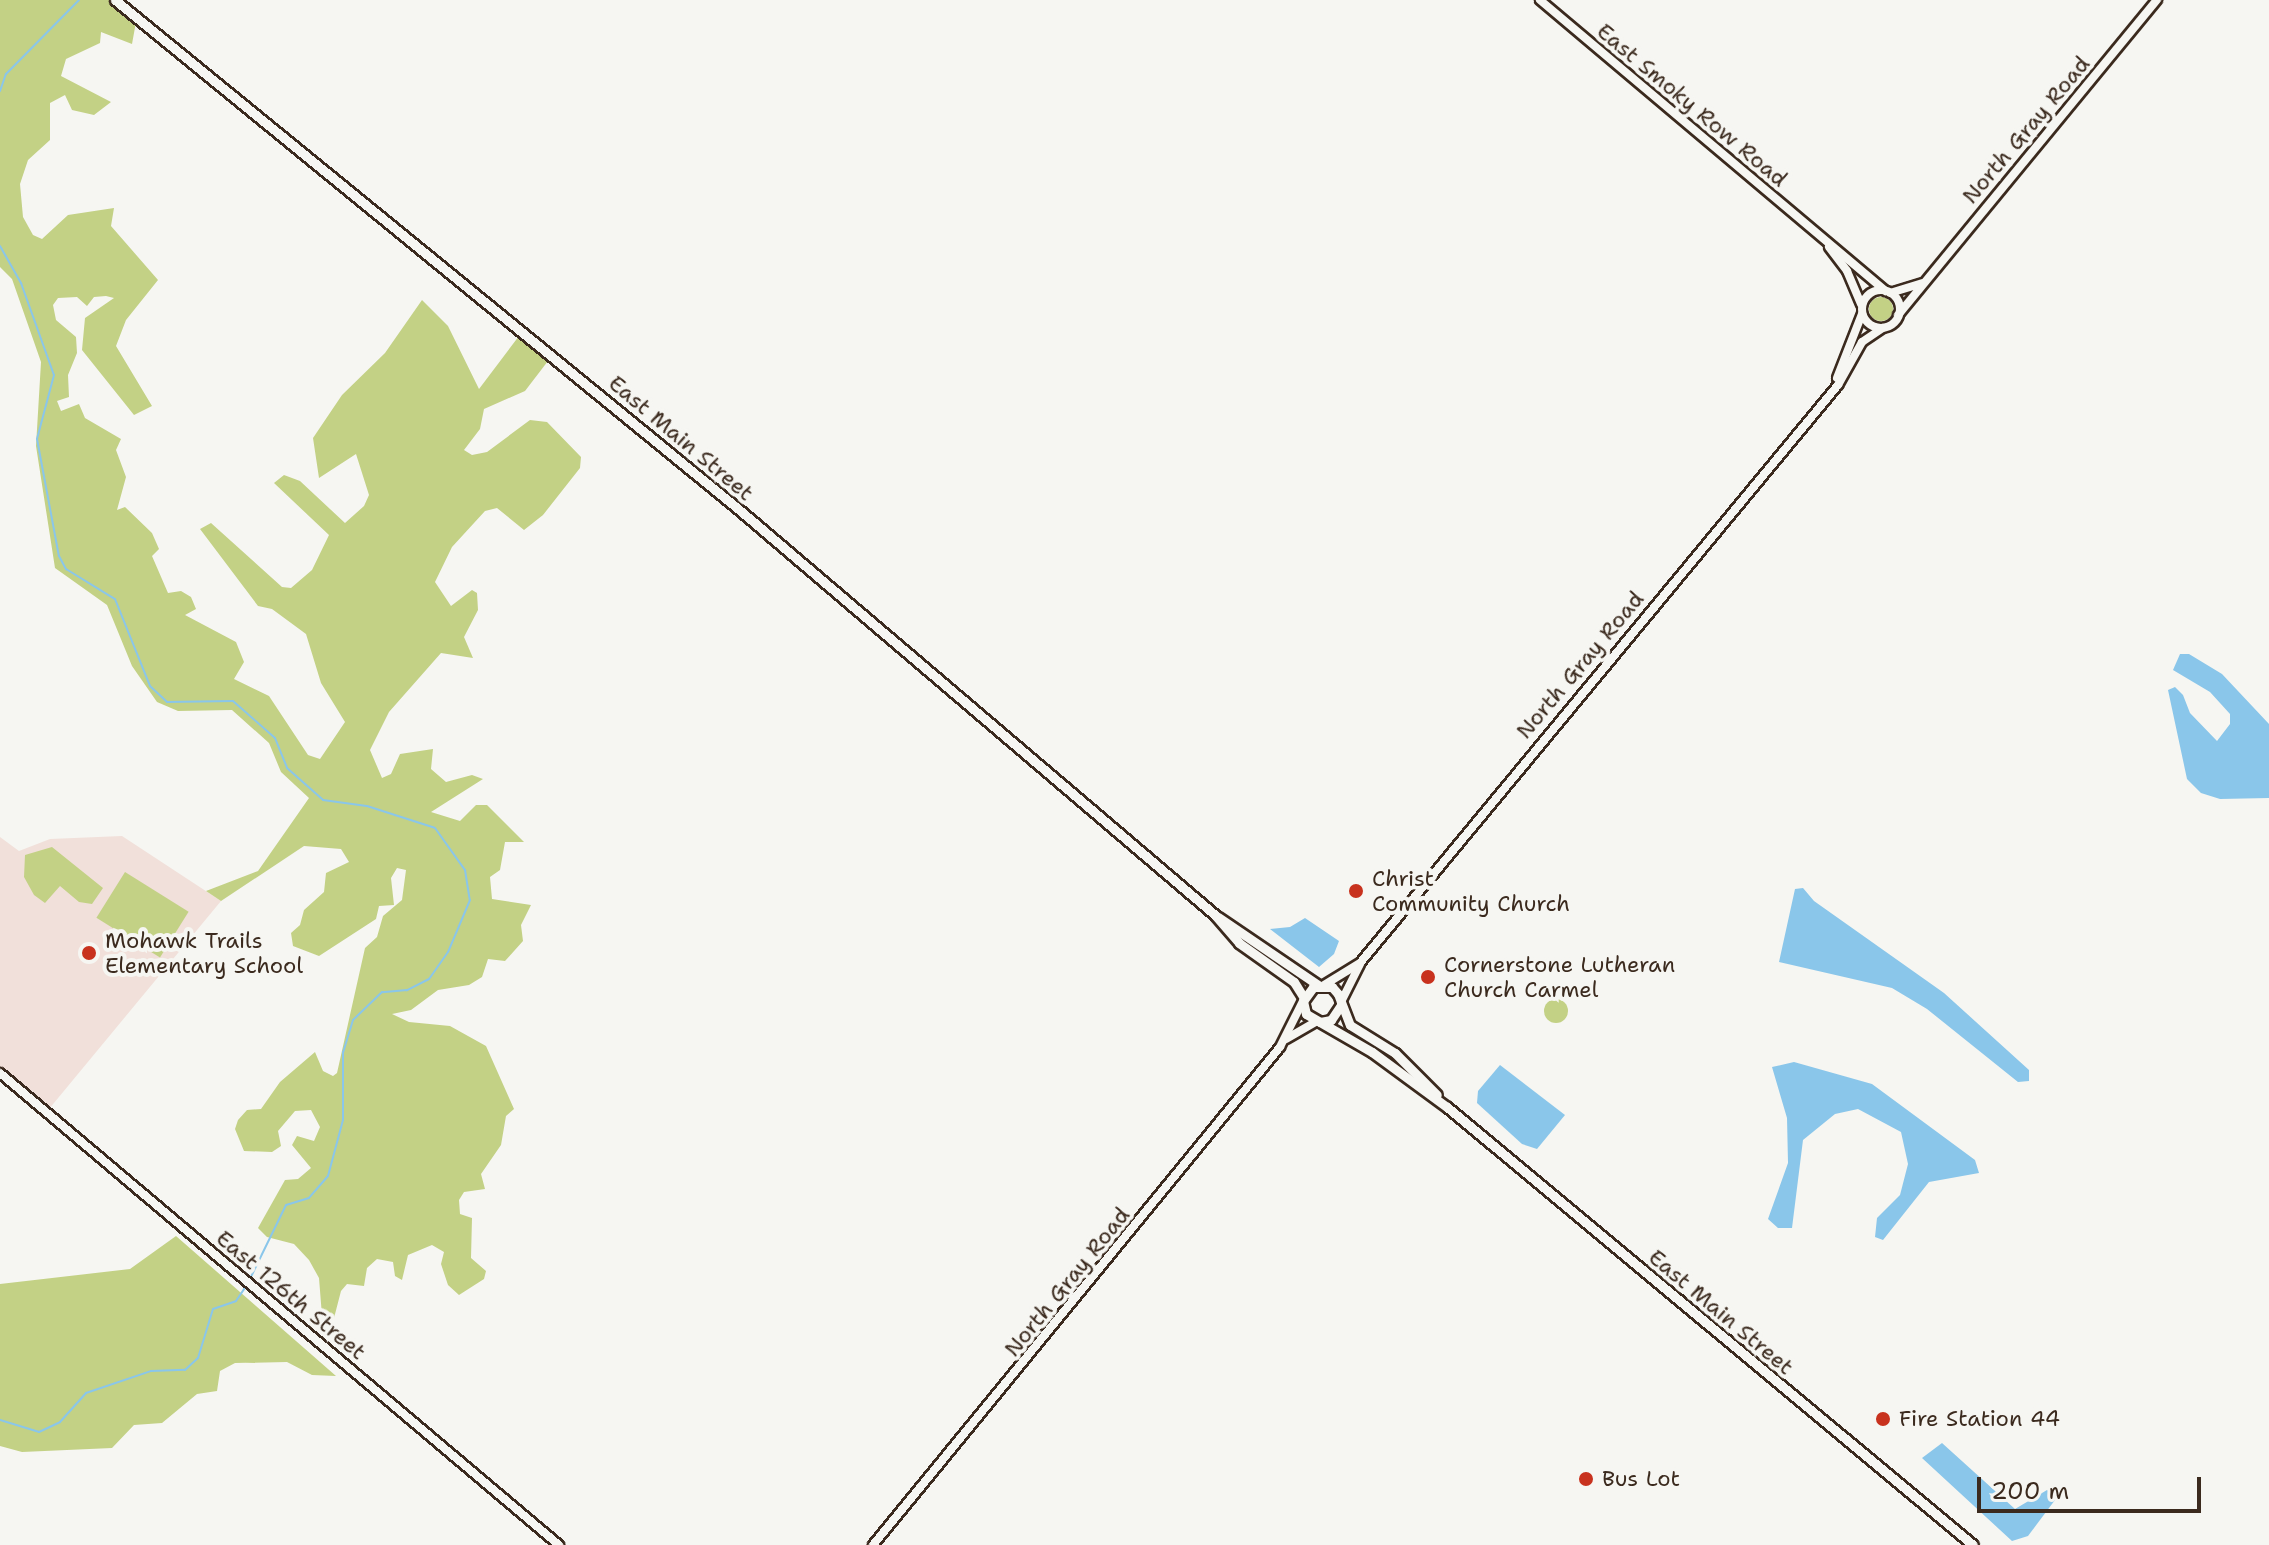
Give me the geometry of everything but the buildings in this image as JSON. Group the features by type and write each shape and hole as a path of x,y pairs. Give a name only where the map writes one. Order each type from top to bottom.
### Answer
{"main road":[{"name":"East Main Street","path":"115,0 667,449 1215,915 1321,985"},
{"name":"East Main Street","path":"1215,915 1239,943 1294,982 1304,1000"},
{"path":"1321,985 1336,990 1341,1004 1336,1016 1318,1022 1306,1014 1304,1000 1321,985"},
{"name":"East Main Street","path":"1341,1004 1350,1025 1401,1058 1447,1107"},
{"name":"East Main Street","path":"1318,1022 1447,1107 1973,1545"}],"street":[{"name":"East Smoky Row Road","path":"1540,0 1821,237"},
{"name":"North Gray Road","path":"1898,315 2157,0"},
{"path":"1821,237 1888,292 1898,315 1883,328 1872,326 1862,311 1847,271 1821,237"},
{"path":"1862,311 1869,294 1922,283"},
{"name":"North Gray Road","path":"1830,393 1862,311"},
{"name":"North Gray Road","path":"1341,1004 1360,963 1830,393 1862,342 1883,328"},
{"name":"North Gray Road","path":"1321,985 1360,963"},
{"name":"North Gray Road","path":"873,1545 1286,1039 1304,1000"},
{"name":"North Gray Road","path":"1286,1039 1318,1022"},
{"name":"East 126th Street","path":"0,1073 559,1545"}],"shaded area":[{"name":"Mohawk Trails Elementary School","path":"122,836 221,901 49,1109 0,1067 0,837 19,851 50,839"}],"green space":[{"path":"0,0 109,0 136,22 132,44 101,32 100,43 66,59 61,76 111,102 94,115 72,110 65,95 50,103 50,140 28,160 20,184 23,217 33,235 42,239 68,215 114,208 111,226 158,280 126,320 116,346 152,406 134,415 82,350 85,318 114,298 106,296 94,297 87,306 77,297 58,298 53,305 56,320 76,337 77,353 68,375 69,397 57,401 61,411 79,404 85,418 121,439 116,450 126,477 117,510 125,507 152,533 159,549 152,556 168,593 181,591 191,597 196,609 185,615 236,642 244,662 234,679 269,696 308,755 320,759 345,722 321,683 306,634 272,609 258,606 200,529 211,523 282,587 291,588 312,570 329,535 274,483 284,475 300,481 345,523 364,506 369,495 356,454 319,478 313,438 342,395 385,353 422,300 448,326 479,389 519,336 548,361 525,391 484,409 480,429 464,450 472,455 487,452 530,420 547,422 581,457 580,468 543,515 524,530 497,508 485,511 452,547 435,582 451,606 472,590 477,593 478,610 464,637 473,658 441,653 389,712 370,750 382,778 391,774 400,754 433,749 431,769 446,782 472,775 483,779 431,812 460,821 476,805 487,805 524,842 505,842 500,870 490,877 492,899 531,905 521,925 523,941 505,961 488,959 482,977 469,985 438,990 411,1010 392,1014 409,1022 450,1026 486,1046 514,1109 506,1116 501,1145 481,1174 485,1189 464,1192 459,1200 460,1214 472,1218 471,1258 486,1271 484,1279 459,1295 448,1285 441,1264 444,1252 432,1245 408,1255 402,1280 395,1276 393,1262 377,1259 367,1268 364,1286 347,1284 341,1291 334,1318 322,1316 319,1278 309,1260 294,1244 267,1237 258,1228 285,1180 298,1179 311,1168 292,1145 297,1136 314,1141 320,1127 311,1110 295,1111 278,1131 281,1146 272,1152 244,1151 235,1129 238,1120 247,1110 261,1109 280,1082 315,1052 323,1071 333,1076 337,1073 365,948 377,937 383,916 402,900 406,870 397,868 391,878 394,905 379,906 376,919 319,956 293,946 291,933 300,925 304,910 324,892 326,873 349,862 341,849 304,846 221,901 206,891 258,871 309,798 281,772 269,743 232,710 178,711 157,702 132,666 107,605 55,568 36,446 41,362 12,279 0,267"},
{"path":"1881,297 1892,304 1893,309 1886,320 1881,321 1870,314 1869,309 1876,298"},
{"path":"52,847 103,888 92,904 79,902 60,886 45,903 34,895 24,877 25,855"},
{"path":"125,872 189,912 160,958 96,918"},
{"path":"1556,999 1564,1003 1568,1011 1564,1019 1556,1023 1548,1019 1544,1011 1548,1003"},
{"path":"176,1236 336,1376 312,1375 287,1362 235,1363 220,1371 217,1391 197,1394 162,1423 134,1425 112,1448 22,1452 0,1446 0,1284 130,1269"}],"water":[{"path":"2180,654 2189,654 2222,674 2269,724 2269,798 2220,799 2201,793 2187,779 2168,690 2175,687 2183,695 2190,713 2217,741 2230,724 2230,714 2210,692 2173,670"},
{"path":"1803,888 1814,901 1944,993 2029,1070 2029,1081 2018,1082 1927,1009 1892,988 1779,962 1795,889"},
{"path":"1305,918 1339,941 1334,954 1319,967 1270,929 1290,927"},
{"path":"1794,1062 1872,1084 1975,1160 1979,1173 1929,1182 1883,1240 1875,1237 1877,1218 1900,1195 1908,1164 1901,1132 1858,1109 1835,1114 1803,1140 1792,1228 1778,1228 1768,1219 1788,1163 1787,1118 1772,1067"},
{"path":"1500,1065 1565,1115 1537,1149 1522,1144 1477,1103 1478,1091"},
{"path":"1942,1443 2015,1509 2047,1490 2054,1493 2055,1500 2028,1536 2012,1541 1922,1458"}],"waterway":[{"path":"0,91 6,74 79,0"},
{"path":"0,246 21,283 54,375 37,439 59,556 66,569 115,599 150,686 167,702 233,701 275,738 287,768 323,800 367,806 435,828 465,870 470,900 448,952 429,979 407,990 382,992 353,1020 343,1052 343,1120 328,1176 309,1198 286,1205 249,1281"},
{"path":"0,1420 39,1432 60,1422 86,1393 151,1371 185,1370 198,1358 213,1309 236,1301 246,1286"}],"place":[{"name":"Christ Community Church","path":"1356,891"},
{"name":"Mohawk Trails Elementary School","path":"89,953"},
{"name":"Cornerstone Lutheran Church Carmel","path":"1428,977"},
{"name":"Fire Station 44","path":"1883,1419"},
{"name":"Bus Lot","path":"1586,1479"}]}
